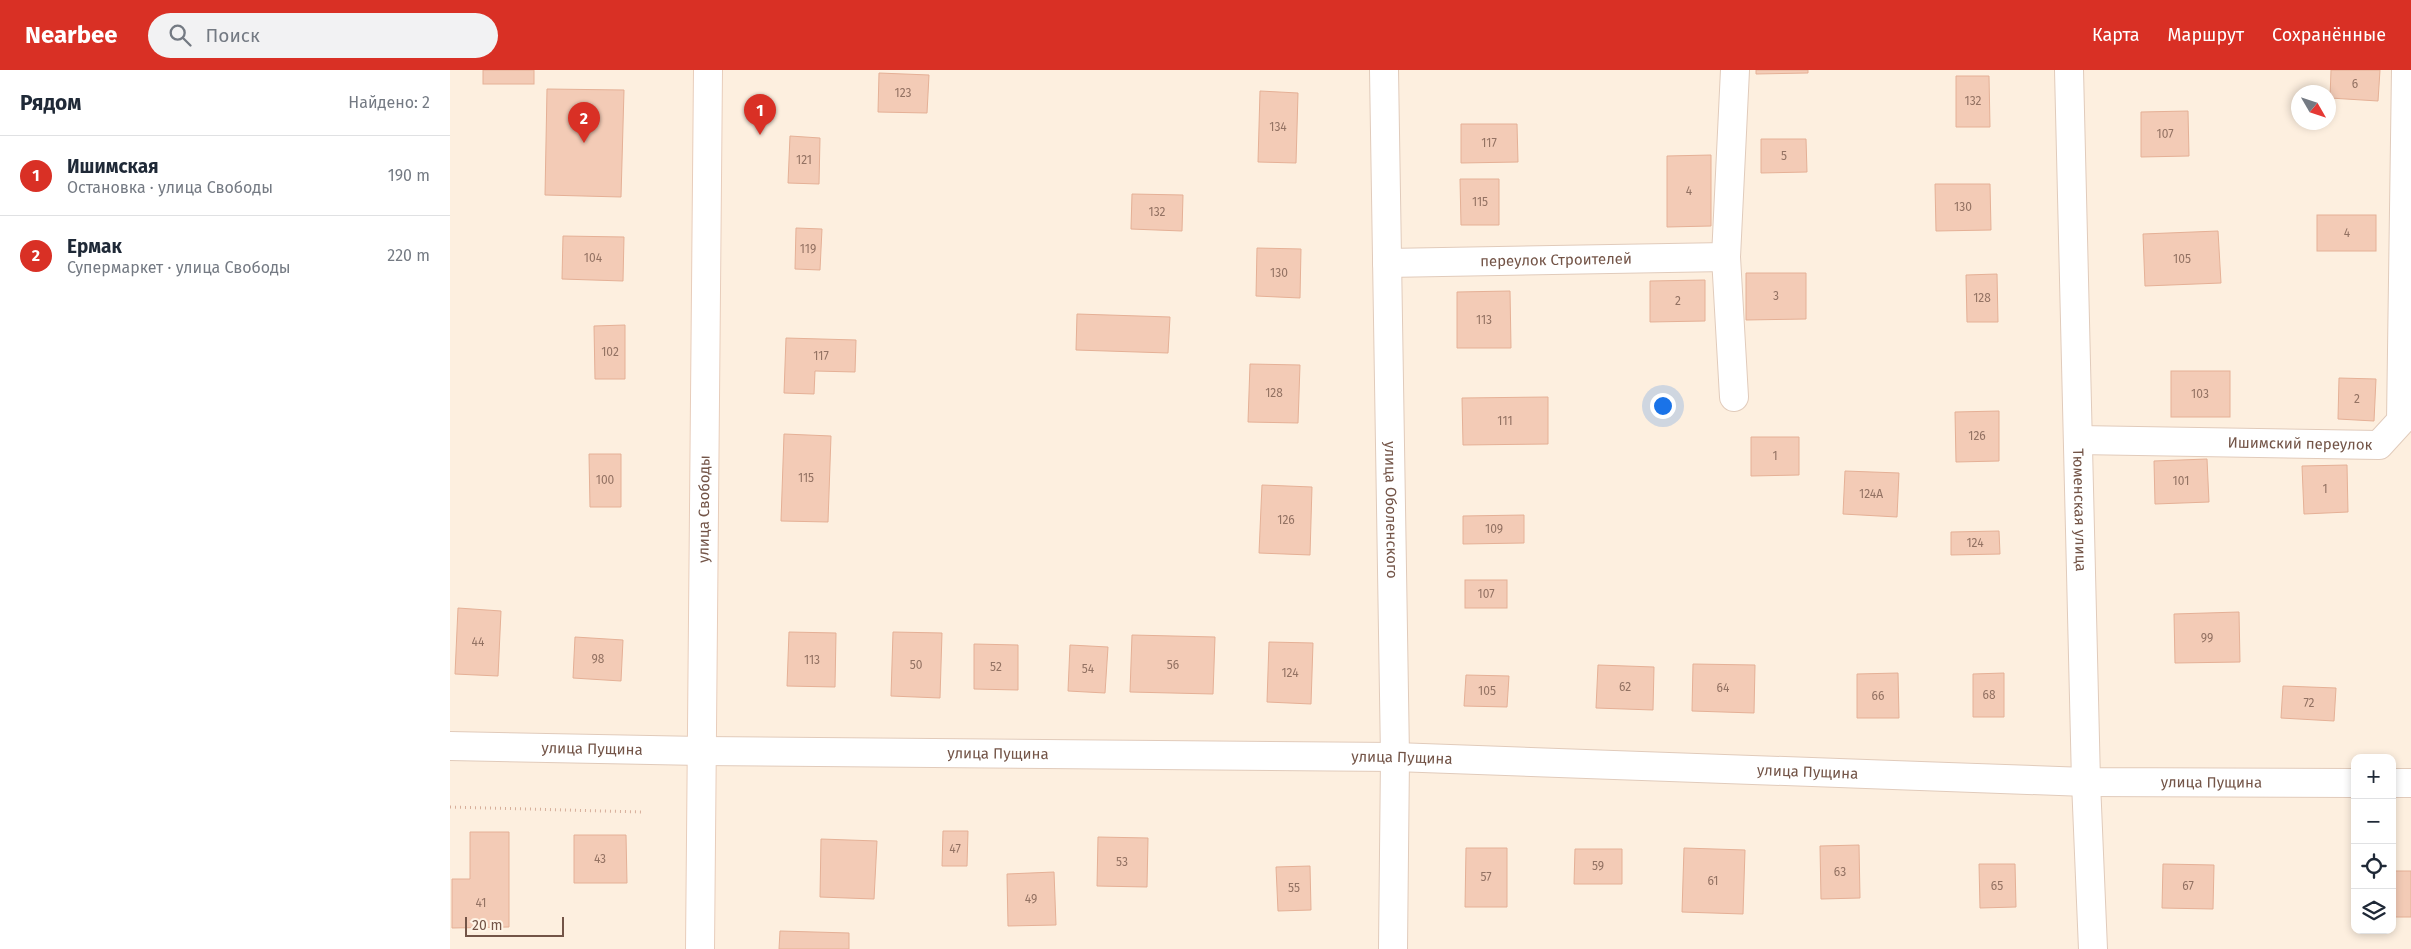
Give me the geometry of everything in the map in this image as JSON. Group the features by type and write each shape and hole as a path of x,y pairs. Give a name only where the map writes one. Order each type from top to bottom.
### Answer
{"street":[{"name":"улица Свободы","path":"700,949 708,70"},
{"name":"улица Оболенского","path":"1384,70 1395,757 1393,949"},
{"path":"1734,397 1726,257 1735,70"},
{"name":"Тюменская улица","path":"2069,70 2086,782 2093,949"},
{"name":"Ишимский переулок","path":"2078,440 2379,446 2401,421 2406,70"},
{"name":"переулок Строителей","path":"1387,263 1726,257"},
{"name":"улица Пущина","path":"450,746 701,751 1395,757 2086,782 2351,783"},
{"path":"2396,783 2411,783"}],"path":[{"path":"450,807 642,812"}],"building":[{"path":"483,70 534,70 534,84 483,84"},
{"path":"1756,70 1808,70 1808,73 1756,74"},
{"path":"2331,70 2380,70 2378,101 2336,98 2336,85 2330,85"},
{"path":"879,73 929,75 927,113 878,112"},
{"path":"1956,76 1989,76 1990,127 1956,127"},
{"path":"547,89 624,90 621,197 545,195"},
{"path":"1260,91 1298,93 1296,163 1258,162"},
{"path":"2188,111 2189,156 2141,157 2141,112"},
{"path":"1461,124 1517,124 1518,162 1461,163"},
{"path":"790,136 820,138 819,184 788,183"},
{"path":"1761,139 1806,139 1807,172 1761,173"},
{"path":"1711,155 1711,226 1667,227 1667,156"},
{"path":"1460,179 1499,179 1499,225 1461,225"},
{"path":"1935,184 1990,184 1991,230 1936,231"},
{"path":"1132,194 1183,195 1182,231 1131,229"},
{"path":"2317,215 2376,215 2376,251 2317,251"},
{"path":"796,228 822,229 820,270 795,269"},
{"path":"2218,231 2221,283 2145,286 2143,234"},
{"path":"563,236 624,237 623,281 562,279"},
{"path":"1257,248 1301,249 1300,298 1256,296"},
{"path":"1746,273 1806,273 1806,319 1746,320"},
{"path":"1997,274 1998,322 1967,322 1966,275"},
{"path":"1705,280 1705,321 1650,322 1650,281"},
{"path":"1510,291 1511,348 1457,348 1457,292"},
{"path":"1077,314 1170,317 1168,353 1076,350"},
{"path":"625,325 625,379 595,379 594,326"},
{"path":"786,338 856,340 855,372 815,371 814,394 784,393"},
{"path":"1250,364 1300,365 1298,423 1248,422"},
{"path":"2171,371 2230,371 2230,417 2171,417"},
{"path":"2339,378 2376,379 2374,421 2338,419"},
{"path":"1548,397 1548,444 1463,445 1462,398"},
{"path":"1999,411 1999,461 1956,462 1955,412"},
{"path":"784,434 831,436 828,522 781,521"},
{"path":"1751,437 1799,437 1799,475 1751,476"},
{"path":"589,454 621,454 621,507 590,507"},
{"path":"2207,459 2209,502 2155,504 2154,461"},
{"path":"2347,465 2348,512 2304,514 2302,466"},
{"path":"1845,471 1899,473 1897,517 1843,514"},
{"path":"1262,485 1312,487 1310,555 1259,553"},
{"path":"1524,515 1524,543 1463,544 1463,516"},
{"path":"1999,531 2000,554 1951,555 1951,532"},
{"path":"1465,580 1507,580 1507,608 1465,608"},
{"path":"458,608 501,611 498,676 455,674"},
{"path":"2239,612 2240,662 2175,663 2174,614"},
{"path":"789,632 836,633 835,687 787,686"},
{"path":"893,632 942,633 940,698 891,696"},
{"path":"1132,635 1215,637 1213,694 1130,692"},
{"path":"575,637 623,640 621,681 573,678"},
{"path":"1269,642 1313,643 1311,704 1267,702"},
{"path":"974,644 1018,645 1018,690 974,689"},
{"path":"1070,645 1108,647 1105,693 1068,691"},
{"path":"1693,664 1755,665 1754,713 1692,711"},
{"path":"1598,665 1654,667 1653,710 1596,708"},
{"path":"1898,673 1899,718 1857,718 1857,674"},
{"path":"2004,673 2004,717 1973,717 1973,674"},
{"path":"1466,675 1509,676 1507,707 1464,706"},
{"path":"2283,686 2336,688 2334,721 2281,718"},
{"path":"943,831 968,831 967,866 942,866"},
{"path":"470,832 509,832 509,927 452,928 452,879 470,879"},
{"path":"574,835 626,835 627,883 574,883"},
{"path":"1098,837 1148,838 1147,887 1097,886"},
{"path":"821,839 877,841 874,899 820,897"},
{"path":"1859,845 1860,898 1821,899 1820,846"},
{"path":"1466,848 1507,848 1507,907 1465,907"},
{"path":"1684,848 1745,850 1743,914 1682,912"},
{"path":"1575,849 1622,849 1622,884 1574,884"},
{"path":"1979,864 2015,864 2016,907 1980,908"},
{"path":"2163,864 2214,865 2213,909 2162,908"},
{"path":"1310,866 1311,910 1278,911 1276,867"},
{"path":"2396,871 2411,871 2411,917 2396,917"},
{"path":"1054,872 1056,925 1008,926 1007,874"},
{"path":"780,931 849,933 849,949 779,949"}],"place":[{"name":"Ишимская","path":"760,135"},
{"name":"Ермак","path":"584,143"}]}
